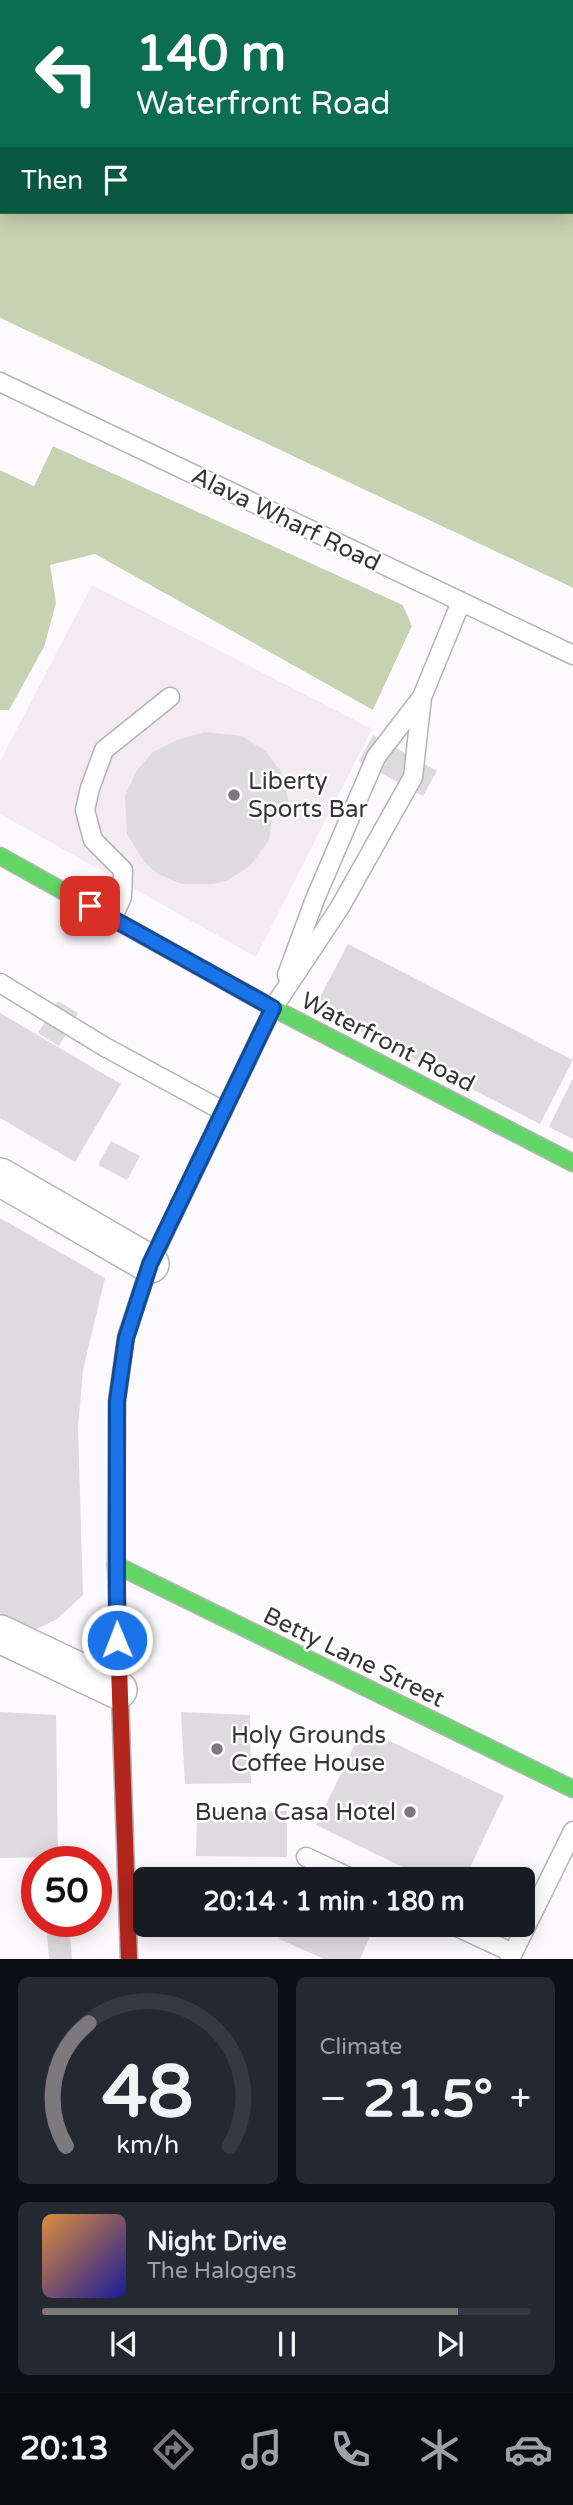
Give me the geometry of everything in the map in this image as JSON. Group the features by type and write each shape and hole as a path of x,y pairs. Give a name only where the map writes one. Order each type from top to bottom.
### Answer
{"main road":[{"name":"Waterfront Road","path":"0,856 112,919 573,1163"},
{"path":"128,1959 116,1565 117,1401 126,1338 150,1264 275,1005"},
{"name":"Betty Lane Street","path":"116,1565 573,1789"}],"street":[{"path":"0,1177 150,1264"},
{"path":"0,1634 118,1690"}],"lane":[{"name":"Alava Wharf Road","path":"0,382 573,655"},
{"path":"275,1005 315,899 376,757 422,697 461,602"},
{"path":"112,919 122,897 123,870 93,840 85,810 90,788 104,750 170,696"},
{"path":"275,1005 340,907 414,777 422,697"},
{"path":"0,983 105,1047 223,1111"},
{"path":"475,1937 511,1956 573,1831"},
{"path":"306,1857 327,1867"}],"shaded area":[{"path":"0,214 573,214 573,588 0,318"},
{"path":"53,446 403,605 412,626 373,710 95,554 50,565 56,603 44,647 9,710 0,710 0,470 34,486"},
{"path":"92,585 372,729 256,957 0,814 0,761"}],"pier":[{"path":"0,318 573,588 573,592 0,322"},
{"path":"5,421 18,430 2,467 33,481 50,444 54,443 406,603 415,627 376,712 373,710 412,626 403,605 53,446 34,486 0,470 0,464 15,430 7,425 0,439 0,431"}],"building":[{"path":"205,732 242,736 265,751 281,771 290,806 274,805 269,840 250,866 228,880 213,884 182,884 158,874 145,863 127,834 125,796 137,770 153,752 177,740"},
{"path":"373,735 437,771 423,796 359,761"},
{"path":"348,944 573,1060 540,1124 327,1014 331,1006 319,999"},
{"path":"58,1001 78,1013 59,1046 38,1033"},
{"path":"0,1013 121,1084 75,1162 0,1118"},
{"path":"573,1078 573,1139 549,1127"},
{"path":"111,1141 140,1156 127,1180 98,1165"},
{"path":"0,1218 105,1278 83,1370 78,1427 83,1595 57,1619 35,1630 0,1613"},
{"path":"0,1712 56,1715 58,1846 21,1846 21,1858 0,1858"},
{"name":"Holy Grounds Coffee House","path":"181,1712 250,1715 251,1783 185,1784"},
{"path":"363,1728 504,1796 470,1867 402,1867 316,1825"},
{"path":"197,1810 287,1811 287,1857 196,1856"},
{"path":"47,1937 70,1937 72,1959 49,1959"},
{"path":"370,1937 360,1959 324,1959 279,1939"}],"traffic: fast":[{"path":"0,856 273,1008 573,1163"},
{"path":"159,1246 273,1008"},
{"path":"116,1565 573,1789"}],"traffic: slow":[{"path":"119,1667 116,1565 117,1401 126,1337 150,1264 159,1246"}],"traffic: jam":[{"path":"119,1667 129,1959"}],"place":[{"name":"Liberty Sports Bar","path":"234,795"},
{"name":"Holy Grounds Coffee House","path":"217,1749"},
{"name":"Buena Casa Hotel","path":"410,1812"}],"route":[{"path":"90,906 273,1008 150,1264 126,1338 117,1401 117,1640"}]}
